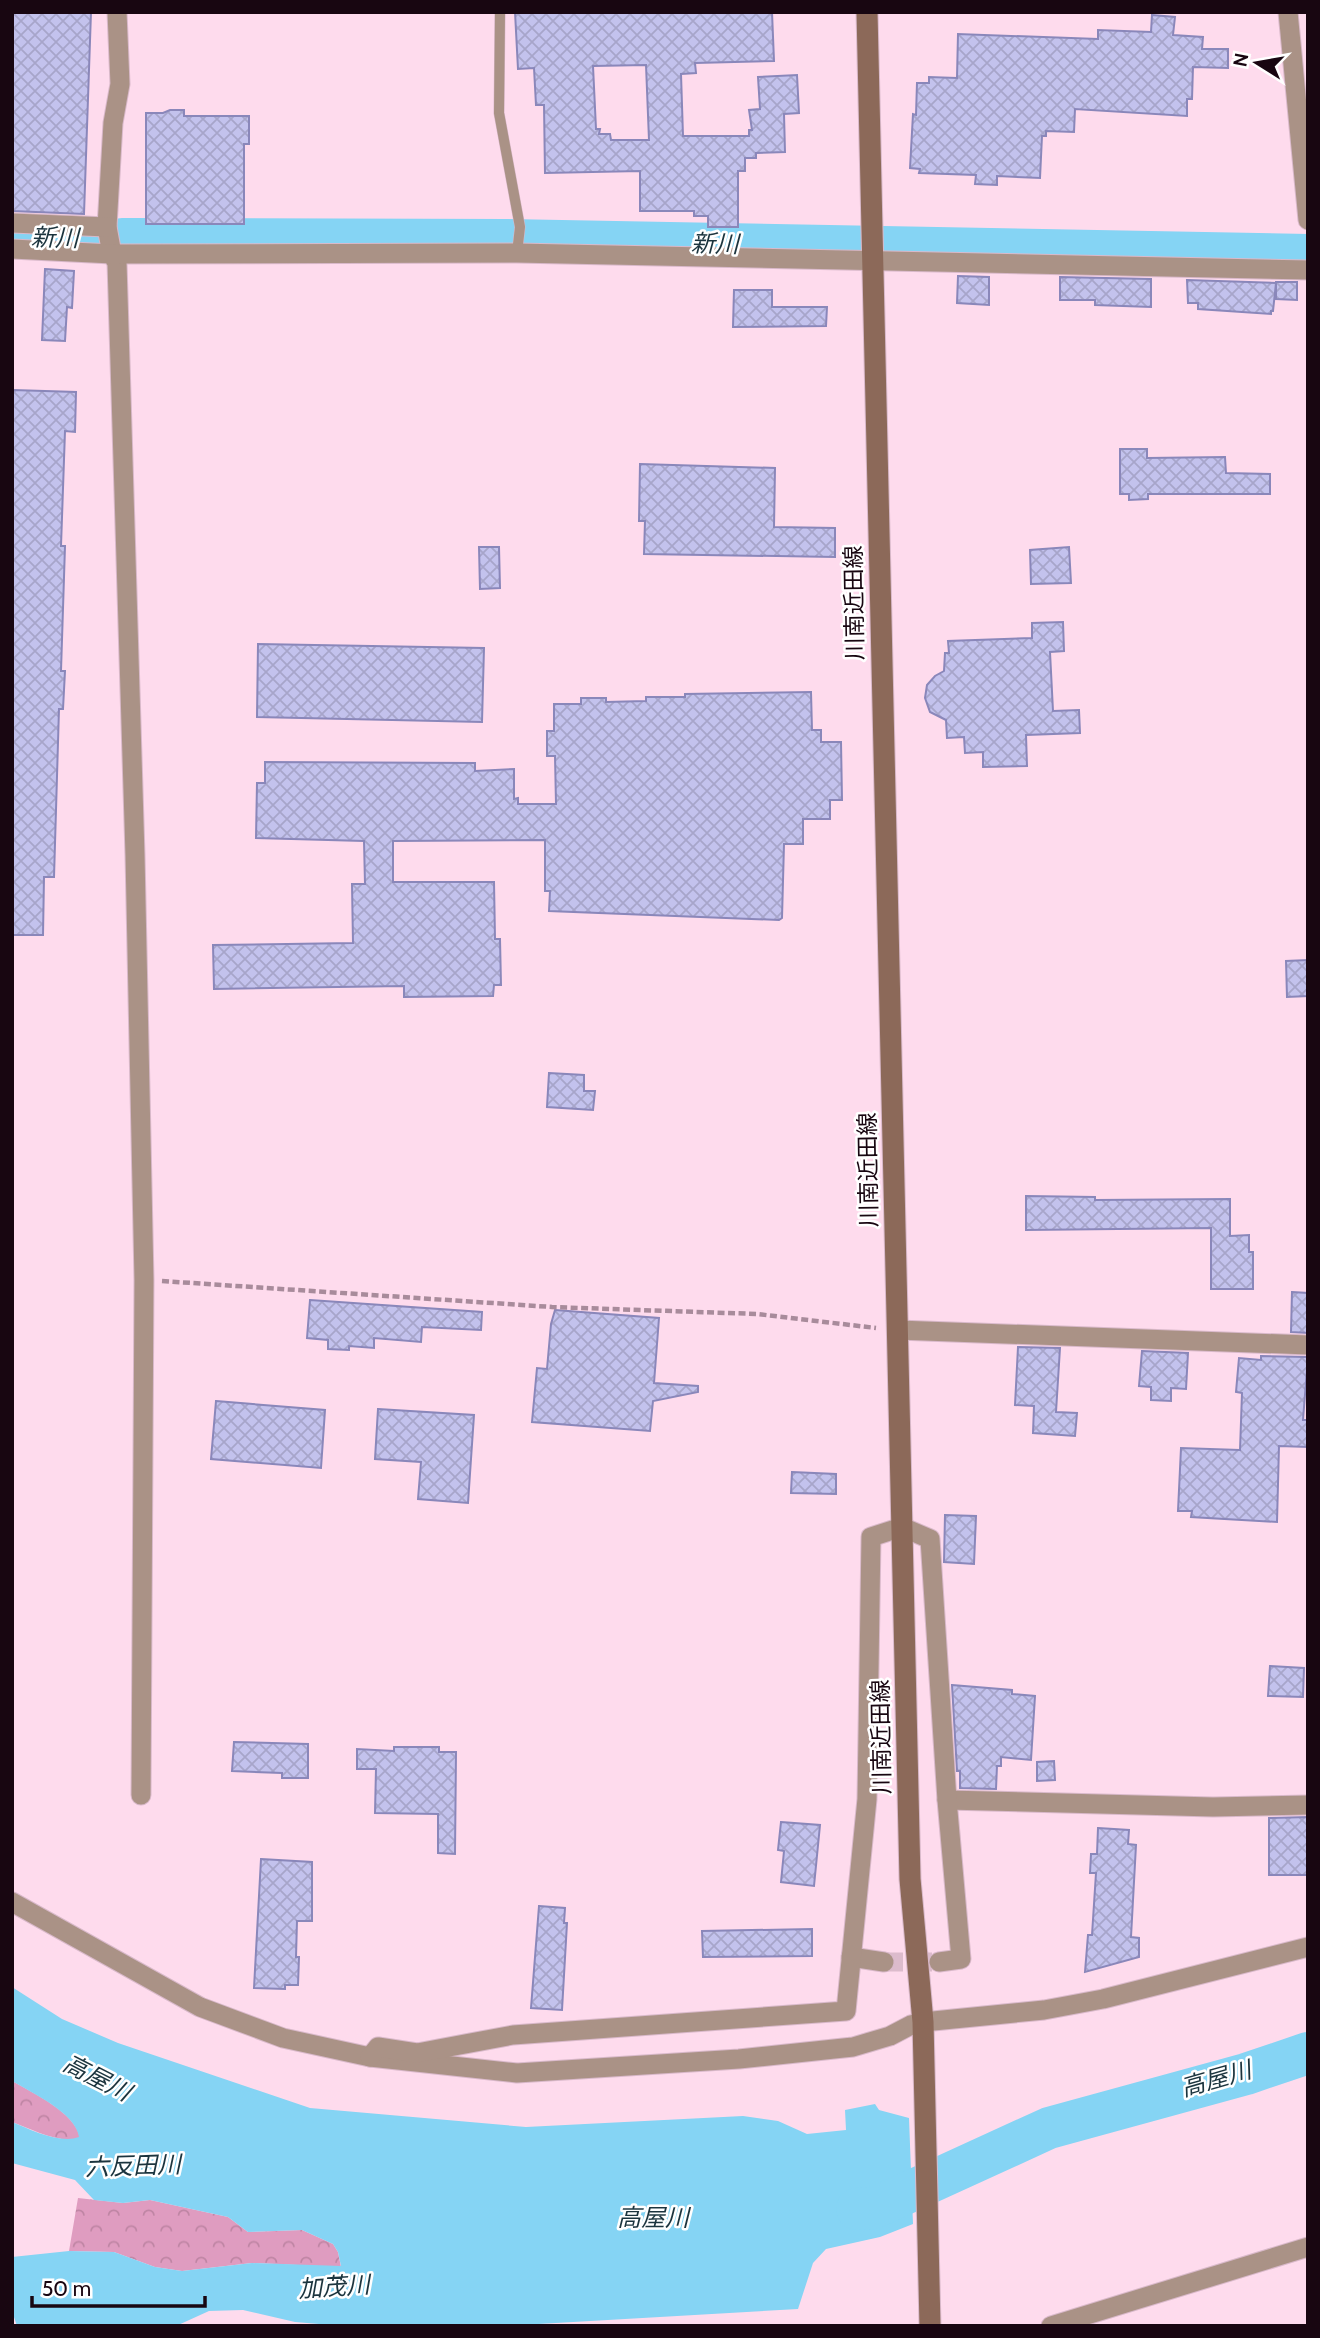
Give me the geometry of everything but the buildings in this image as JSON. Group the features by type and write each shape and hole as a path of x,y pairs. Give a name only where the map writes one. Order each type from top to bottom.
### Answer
{"main road":[{"name":"川南近田線","path":"867,12 911,1878 923,2022 930,2326"}],"street":[{"path":"117,12 120,85 113,123 107,227 112,254 117,262 135,842 144,1280 141,1795"},
{"path":"1288,12 1308,220"},
{"path":"12,223 107,227"},
{"path":"12,249 112,254 517,253 871,257 1308,270"},
{"path":"898,1331 1308,1345"},
{"path":"370,2057 378,2047 417,2053 513,2035 846,2011 867,1800 871,1537 902,1527 930,1539 947,1800 961,1959 939,1962"},
{"path":"947,1800 1213,1807 1308,1805"},
{"path":"12,1902 200,2007 283,2038 370,2057 517,2073 739,2059 853,2047 923,2022 1044,2010 1103,1999 1308,1947"},
{"path":"851,1957 884,1962"},
{"path":"1051,2326 1308,2247"}],"lane":[{"path":"500,12 499,113 520,227 517,253"}],"path":[{"path":"144,1280 552,1307 757,1314 898,1331"}],"green space":[{"path":"12,2081 62,2112 71,2120 80,2138 54,2137 12,2122"},
{"path":"78,2198 123,2203 150,2200 228,2217 248,2232 302,2230 333,2244 341,2267 252,2263 182,2271 155,2267 114,2252 69,2251"}],"water":[{"path":"12,1987 62,2019 118,2043 310,2108 526,2127 743,2116 778,2121 807,2134 846,2130 845,2110 875,2104 879,2110 909,2118 913,2224 880,2237 826,2249 813,2263 798,2309 502,2326 343,2326 295,2322 243,2310 209,2311 176,2326 17,2326 12,2311 12,2257 69,2251 114,2252 155,2267 182,2271 252,2263 341,2266 333,2244 302,2230 248,2232 228,2217 150,2200 123,2203 94,2200 75,2180 12,2163 12,2122 54,2137 79,2137 76,2128 62,2112 12,2081"}],"waterway":[{"name":"新川","path":"12,238 98,239"},
{"name":"新川","path":"122,239 506,240 1308,255"},
{"name":"高屋川","path":"857,2209 874,2208 1049,2128 1246,2074 1308,2053"}],"tunnel":[{"path":"884,1962 939,1962"}],"water label":[{"name":"六反田川","path":"133,2166"},
{"name":"加茂川","path":"334,2287"}]}
